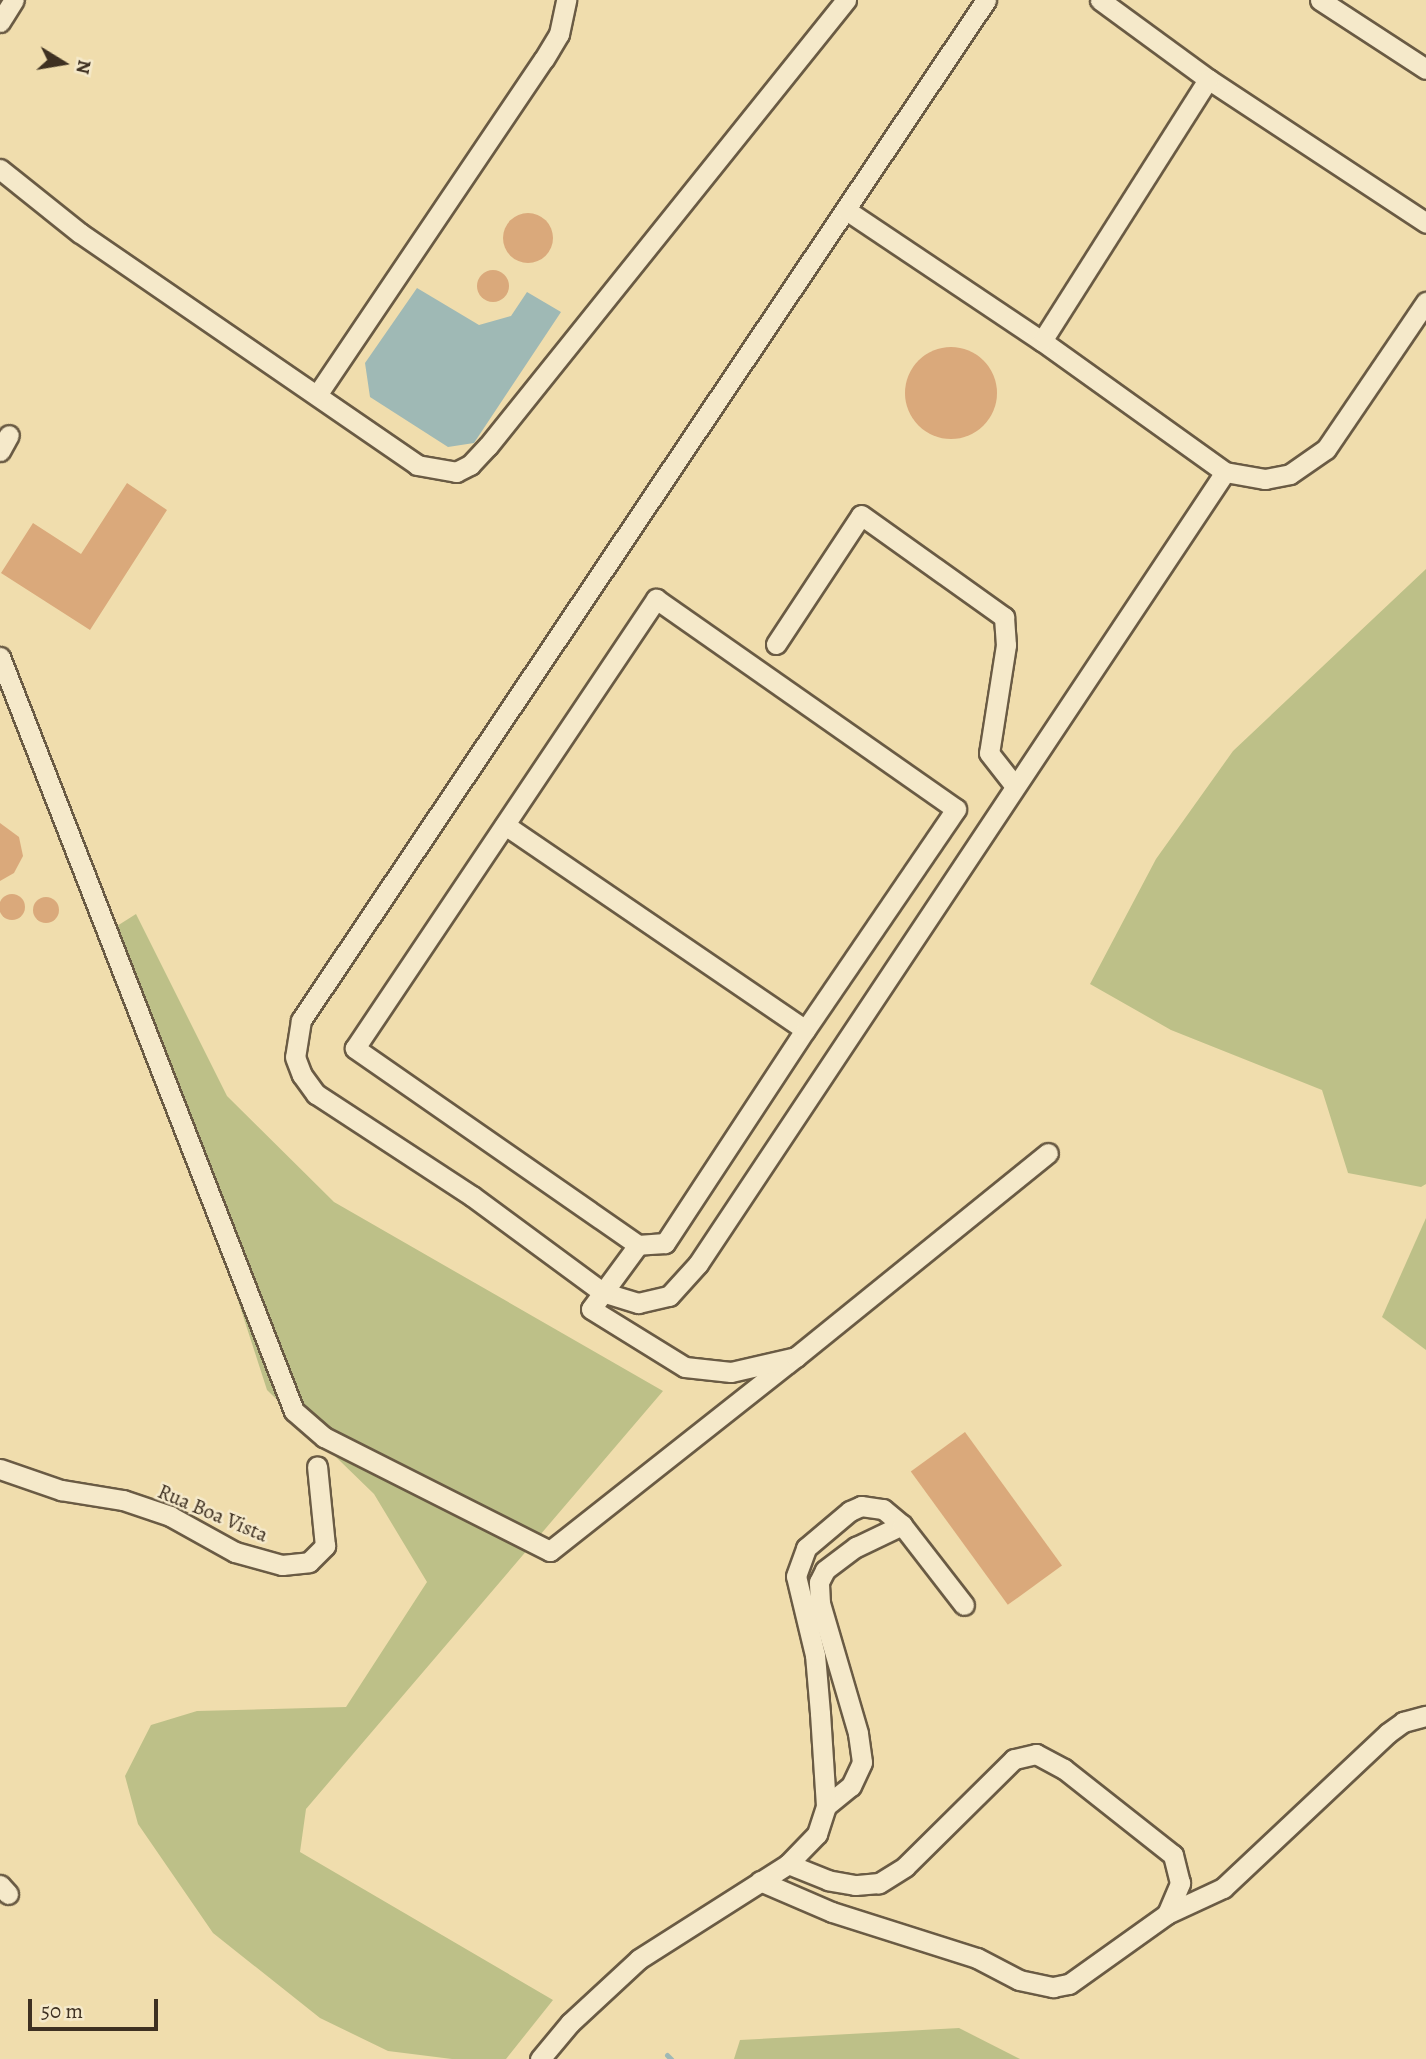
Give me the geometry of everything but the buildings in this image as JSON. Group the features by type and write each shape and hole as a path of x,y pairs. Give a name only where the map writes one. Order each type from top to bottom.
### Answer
{"street":[{"path":"0,22 14,0"},
{"path":"317,394 544,59 559,34 566,0"},
{"path":"0,169 80,233 417,465 439,472 456,472 470,465 846,0"},
{"path":"986,0 302,1020 295,1041 302,1075 316,1094 472,1196 602,1292 638,1303 654,1303 669,1296 698,1264 1225,472"},
{"path":"1100,0 1208,79 1426,223"},
{"path":"1320,0 1426,69"},
{"path":"1042,341 1208,79"},
{"path":"846,210 1042,341 1225,472 1265,479 1311,463 1326,449 1426,302"},
{"path":"776,644 861,514 1004,617 1006,645 989,753 1015,786"},
{"path":"656,599 956,808 665,1243 638,1244 355,1048 505,825 656,599"},
{"path":"0,657 294,1411 324,1437 550,1550 796,1357 1048,1153"},
{"path":"505,825 805,1030"},
{"path":"638,1244 591,1309 685,1367 731,1372 796,1357"},
{"name":"Rua Boa Vista","path":"0,1469 61,1490 123,1500 170,1516 235,1552 282,1565 309,1562 325,1546 317,1466"},
{"path":"540,2059 570,2022 639,1959 788,1864 817,1835 826,1806 815,1655 796,1576 806,1548 861,1507 883,1509 902,1525 964,1605"},
{"path":"826,1806 851,1786 862,1762 837,1653 818,1590 825,1570 869,1539 902,1525"},
{"path":"815,1655 837,1653"},
{"path":"760,1881 856,1920 977,1958 1019,1980 1052,1987 1069,1984 1167,1914 1223,1888 1388,1733 1403,1722 1426,1716"},
{"path":"788,1864 828,1880 855,1885 879,1883 905,1867 1014,1759 1036,1754 1064,1769 1173,1855 1180,1884 1167,1914"}],"green space":[{"path":"1426,569 1426,1184 1421,1187 1348,1173 1322,1090 1171,1030 1090,984 1156,859 1233,751"},
{"path":"136,914 227,1096 334,1202 663,1391 306,1809 300,1852 553,2000 506,2059 452,2059 388,2051 320,2018 213,1933 138,1824 125,1776 151,1725 197,1711 346,1707 427,1582 374,1494 267,1390 117,926"},
{"path":"1426,1218 1426,1350 1382,1317"},
{"path":"959,2028 1020,2059 734,2059 740,2040"}],"water":[{"path":"417,288 479,325 511,316 527,292 561,312 474,443 448,447 370,397 365,363"}],"waterway":[{"path":"667,2055 671,2059"}]}
